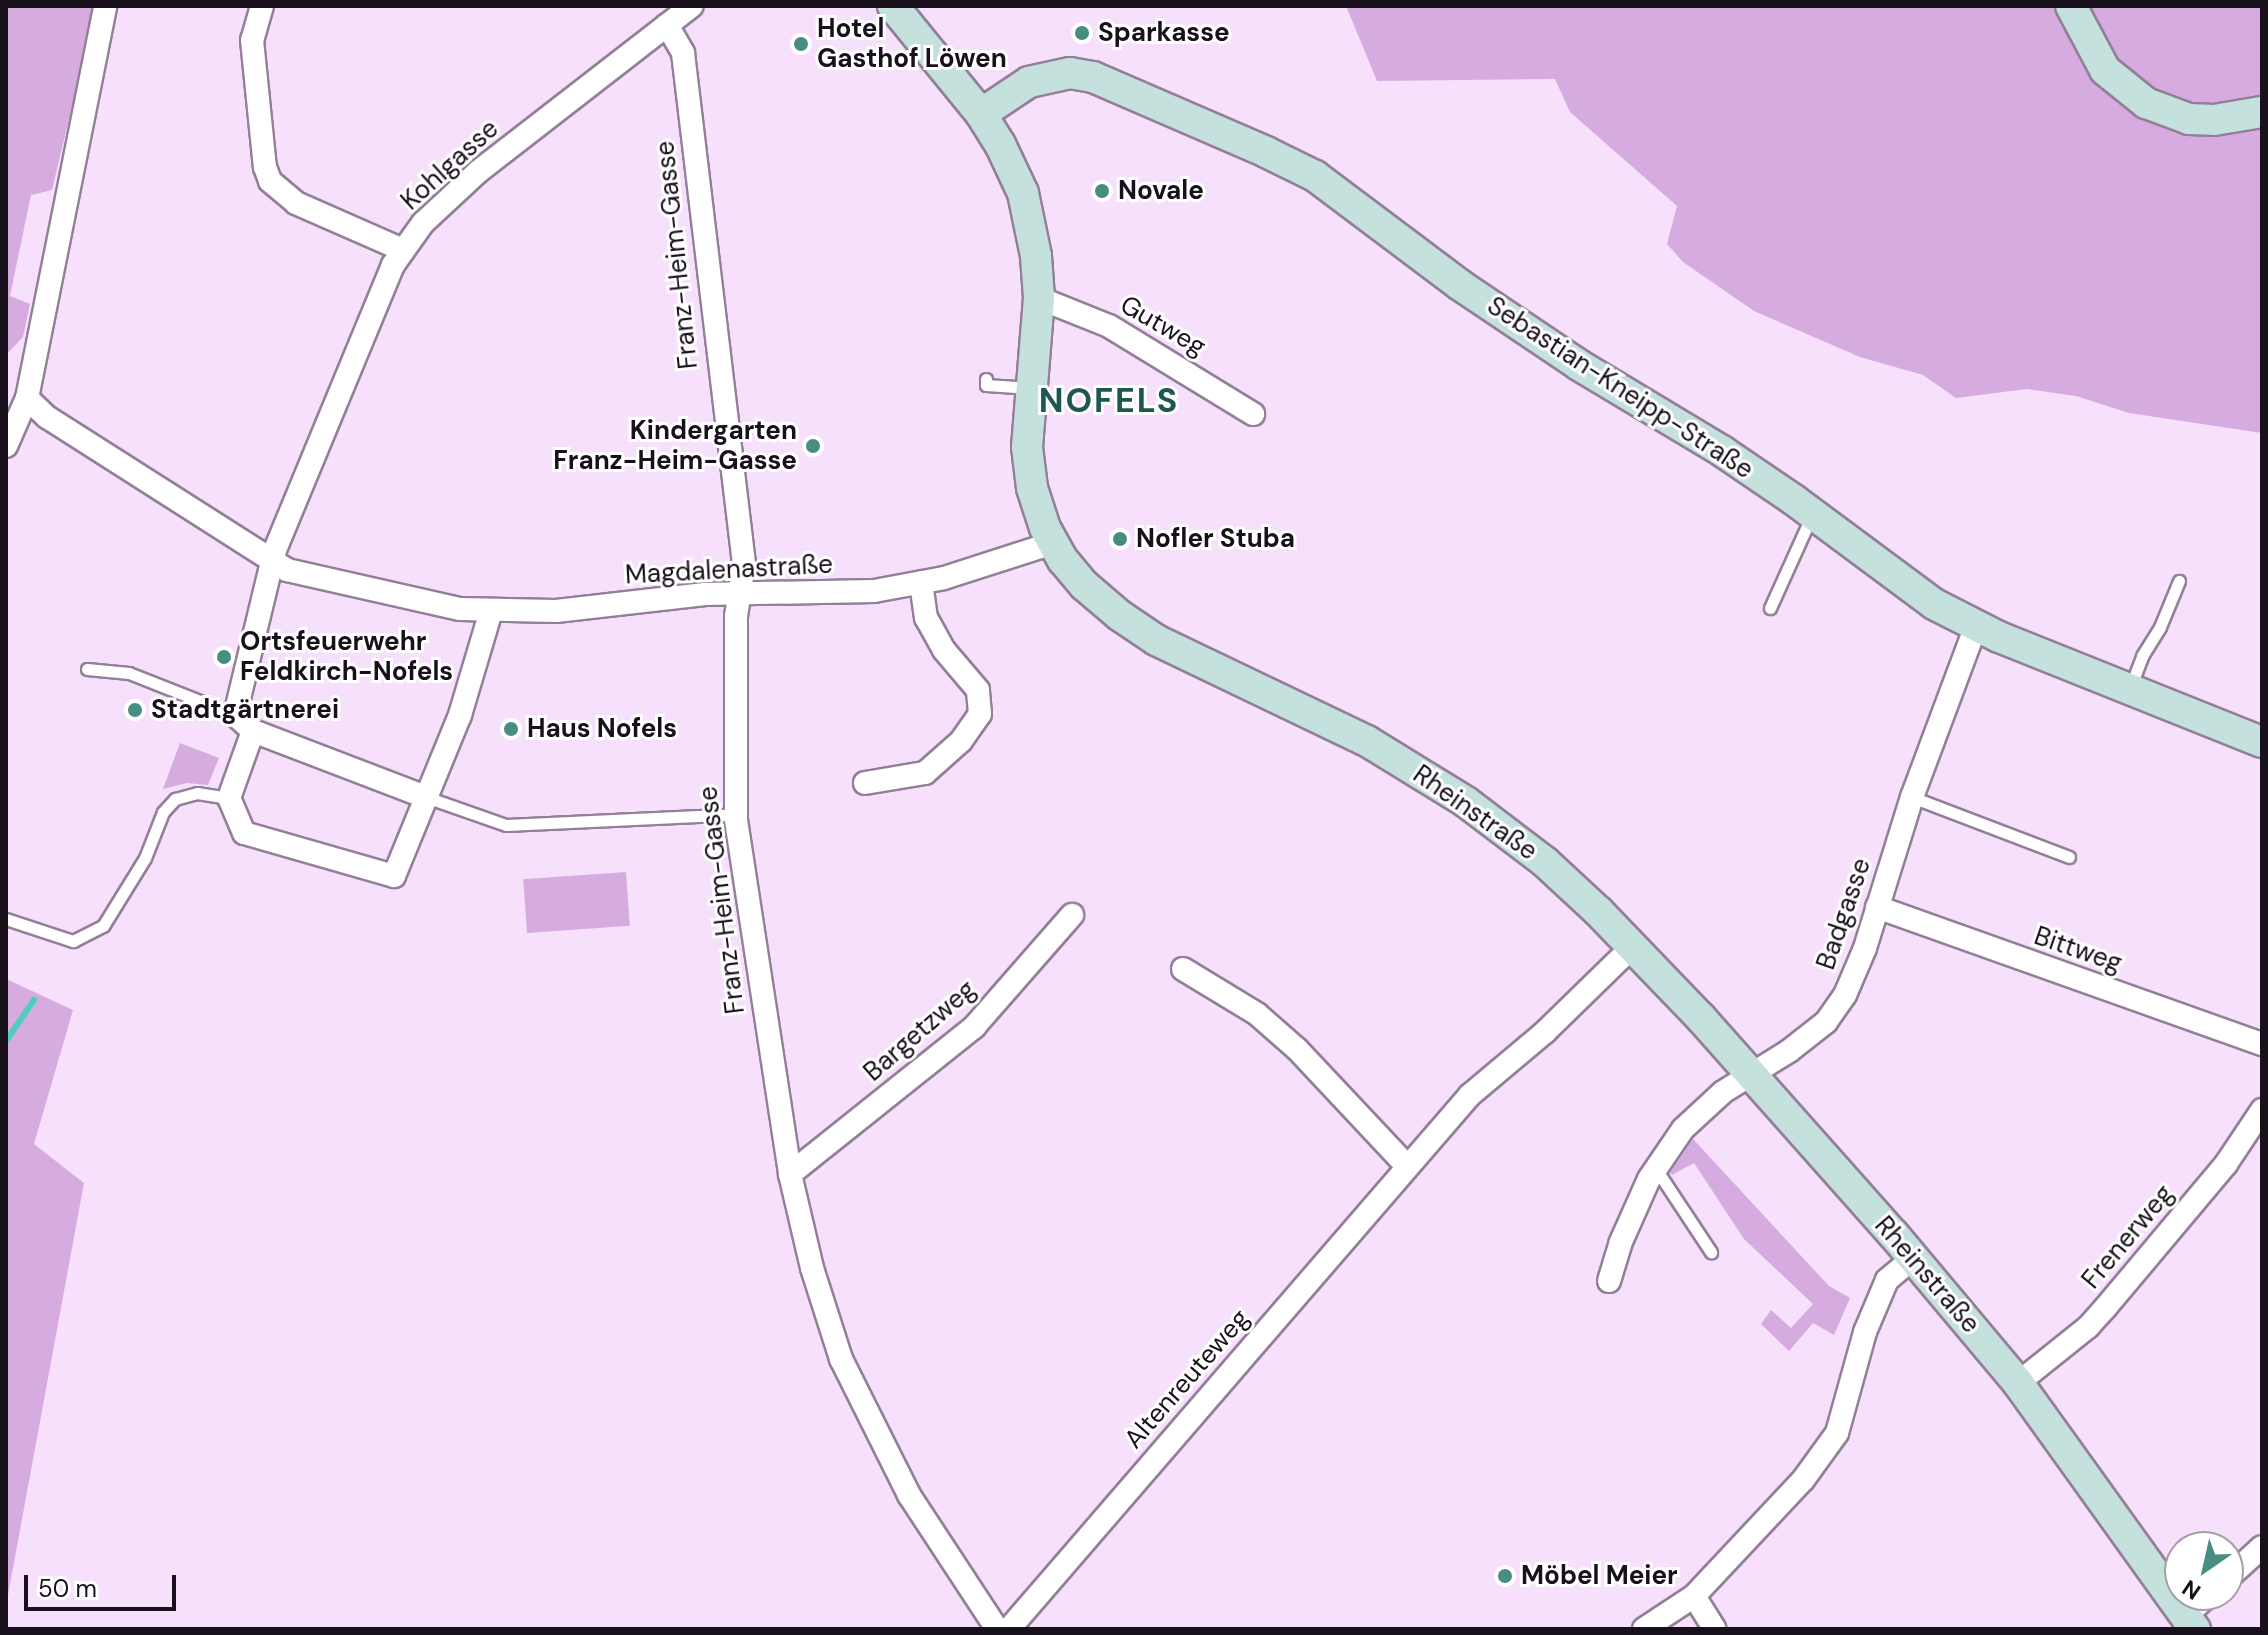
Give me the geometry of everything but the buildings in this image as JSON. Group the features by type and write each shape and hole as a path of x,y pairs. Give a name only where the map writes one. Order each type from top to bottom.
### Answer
{"main road":[{"name":"Rheinstraße","path":"893,6 981,114 1000,144 1023,193 1035,246 1039,298 1027,447 1032,488 1053,543 1084,585 1119,615 1156,640 1367,741 1466,802 1545,862 1633,946 1913,1258 2018,1383 2190,1622"},
{"path":"2071,6 2105,70 2146,103 2189,119 2214,120 2262,112"},
{"name":"Sebastian-Kneipp-Straße","path":"981,114 1029,82 1070,73 1093,77 1315,176 1460,285 1579,365 1722,451 1934,604 1976,626 2262,742"}],"street":[{"path":"6,446 27,398 105,6"},
{"path":"262,6 252,40 265,167 270,181 296,203 403,250"},
{"name":"Kohlgasse","path":"273,562 393,265 423,223 479,171 692,6"},
{"name":"Franz-Heim-Gasse","path":"667,25 683,53 744,564 739,594 736,814 790,1174 812,1268 841,1359 909,1495 997,1629"},
{"name":"Gutweg","path":"1039,298 1109,326 1253,414"},
{"name":"Magdalenastraße","path":"27,398 47,417 219,524 273,562 301,575 460,609 556,611 689,595 874,591 921,582 1053,543"},
{"path":"273,562 235,715 253,731 426,797"},
{"path":"865,783 925,773 961,741 980,714 978,690 944,650 926,618 921,582"},
{"path":"253,731 229,798 244,833 394,876 460,715 491,611"},
{"name":"Badgasse","path":"1609,1281 1620,1244 1655,1168 1683,1129 1723,1092 1826,1022 1846,992 1912,797 1976,626"},
{"name":"Bittweg","path":"1877,907 2262,1044"},
{"name":"Bargetzweg","path":"790,1174 974,1027 1072,915"},
{"name":"Altenreuteweg","path":"1009,1629 1470,1095 1545,1032 1633,946"},
{"path":"1183,969 1267,1022 1297,1049 1407,1166"},
{"name":"Frenerweg","path":"2018,1383 2088,1327 2106,1307 2226,1164 2262,1110"},
{"path":"1644,1629 1694,1596 1803,1480 1837,1433 1865,1332 1887,1280 1913,1258"},
{"path":"2244,1563 2262,1547"},
{"path":"1694,1596 1715,1629"}],"lane":[{"path":"982,383 1032,388"},
{"path":"1770,608 1813,514"},
{"path":"2130,689 2142,656 2160,627 2179,581"},
{"path":"87,669 129,673 235,715"},
{"path":"6,919 73,941 103,926 145,858 163,812 175,799 197,793 229,798"},
{"path":"426,797 506,825 736,814"},
{"path":"1912,797 2069,857"},
{"path":"1655,1168 1711,1252"}],"shaded area":[{"path":"6,6 96,6 52,190 31,195 10,296 30,304 23,337 6,355"},
{"path":"1346,6 2262,6 2262,433 2129,413 2076,396 2027,389 1956,398 1923,375 1860,357 1754,311 1683,262 1667,244 1677,206 1570,112 1555,79 1377,81"},
{"path":"180,743 219,758 208,785 187,783 163,789"},
{"path":"626,872 630,926 527,933 523,879"},
{"path":"6,979 73,1010 34,1144 84,1183 6,1606"},
{"path":"1693,1139 1829,1286 1850,1298 1834,1335 1813,1323 1789,1351 1761,1324 1771,1310 1791,1328 1813,1304 1744,1239 1694,1163 1672,1175 1670,1173"}],"waterway":[{"path":"6,1041 34,1000"}],"place":[{"name":"Sparkasse","path":"1082,33"},
{"name":"Hotel Gasthof Löwen","path":"801,44"},
{"name":"Novale","path":"1102,191"},
{"name":"Kindergarten Franz-Heim-Gasse","path":"813,446"},
{"name":"Nofler Stuba","path":"1120,539"},
{"name":"Ortsfeuerwehr Feldkirch-Nofels","path":"224,657"},
{"name":"Stadtgärtnerei","path":"135,710"},
{"name":"Haus Nofels","path":"511,729"},
{"name":"Möbel Meier","path":"1505,1576"}],"district":[{"name":"NOFELS","path":"1109,401"}]}
